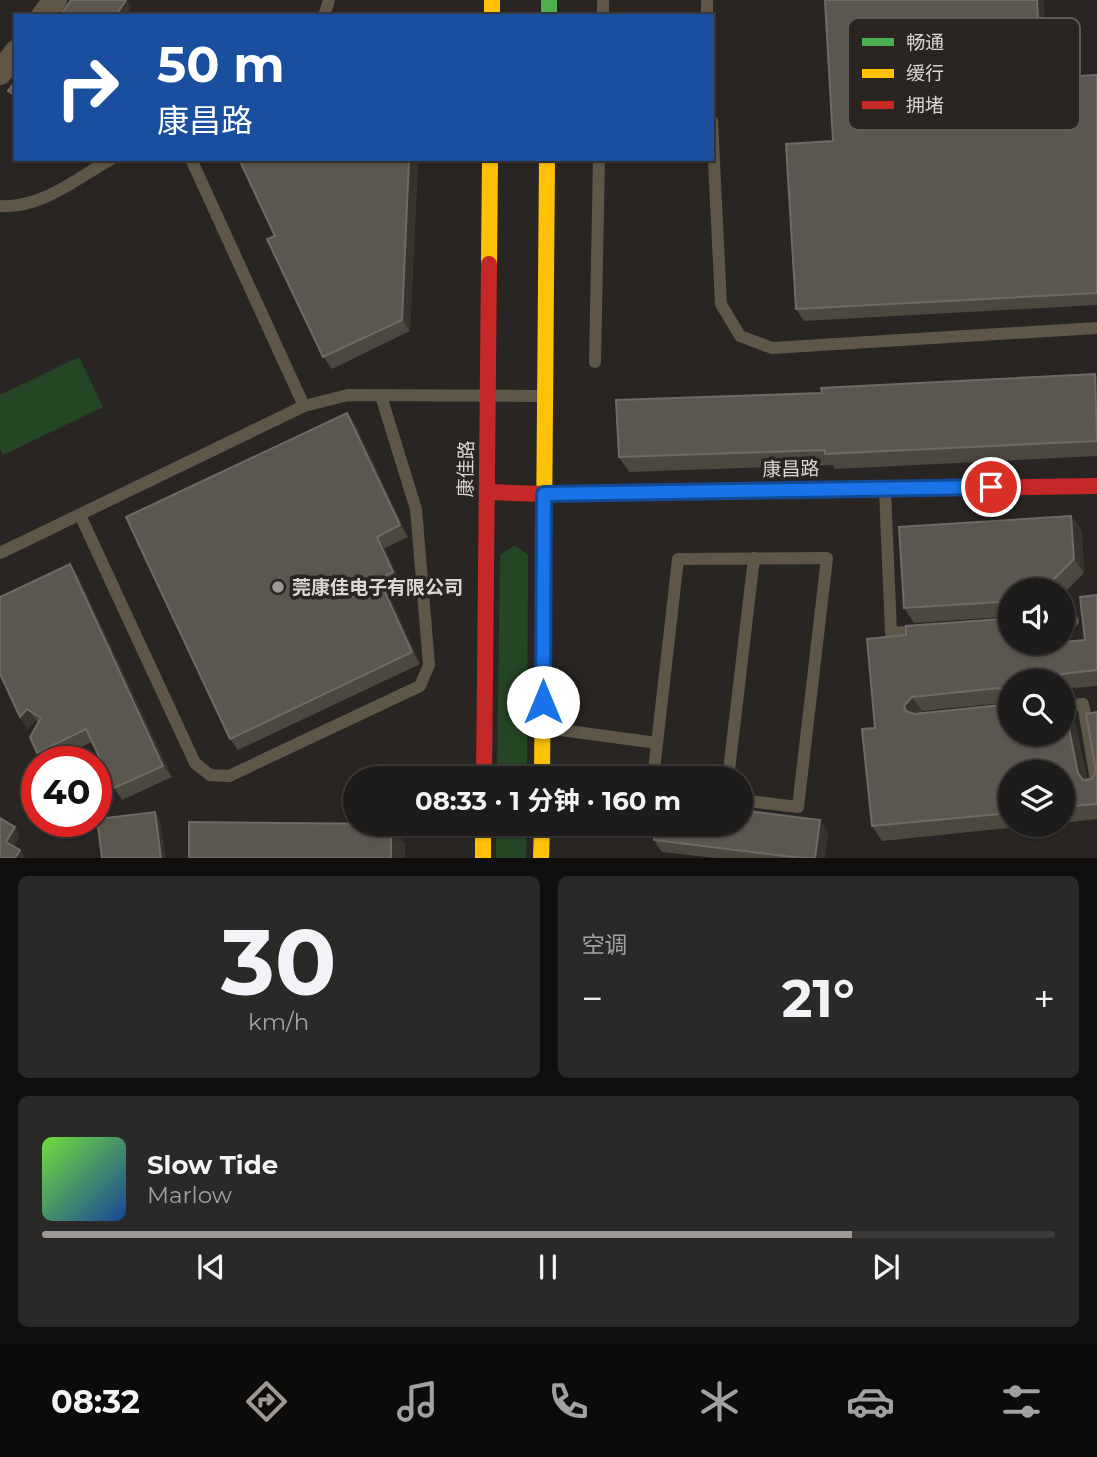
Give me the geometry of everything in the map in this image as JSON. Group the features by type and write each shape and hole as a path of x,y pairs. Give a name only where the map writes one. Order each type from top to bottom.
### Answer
{"street":[{"path":"0,73 14,55"},
{"name":"康佳路","path":"484,766 490,161"},
{"path":"542,766 547,161"},
{"name":"康昌路","path":"487,492 544,494 1097,486"},
{"path":"483,836 483,858"},
{"path":"541,858 542,836"}],"lane":[{"path":"0,206 19,207 38,202 108,161"},
{"path":"192,161 304,406"},
{"path":"595,362 599,161"},
{"path":"714,161 721,304 740,336 772,348 1097,328"},
{"path":"0,553 304,406 348,396 545,396"},
{"path":"80,514 195,763 209,775 229,776 420,686 429,665 416,509 380,396"},
{"path":"885,489 891,633 931,630"},
{"path":"730,766 754,558"},
{"path":"654,766 678,559 827,558 798,807 753,802"},
{"path":"1075,705 1083,704 1097,786"},
{"path":"542,728 657,743"}],"green space":[{"path":"79,357 103,407 3,455 0,448 0,395"},
{"path":"515,545 528,555 527,766 497,766 500,555"},
{"path":"496,836 527,836 526,858 496,858"}],"building":[{"path":"71,0 126,0 117,14 61,14"},
{"path":"825,0 1037,0 1038,18 848,18 848,130 1080,130 1080,76 1097,75 1097,293 796,309 786,144 833,141"},
{"path":"14,83 14,95 8,91"},
{"path":"240,161 409,161 402,320 323,357 267,239 275,236"},
{"path":"1095,374 1097,441 825,454 825,450 619,457 616,400 822,393 821,388"},
{"name":"莞康佳电子有限公司","path":"347,413 400,525 377,537 393,572 379,579 412,652 230,739 126,517"},
{"path":"1071,516 1074,559 1055,578 998,578 998,602 904,608 899,527"},
{"path":"70,564 163,766 114,788 112,746 94,746 86,729 51,746 34,746 30,737 41,718 27,709 20,717 0,674 0,597"},
{"path":"1097,595 1097,670 1075,672 1075,669 998,669 998,688 912,697 904,706 906,711 914,714 998,705 998,746 1073,746 1078,773 1083,780 1092,779 1096,771 1086,714 1097,712 1097,804 1075,806 1075,760 998,760 998,814 872,826 862,729 875,728 867,639 906,635 906,626 998,619 998,655 1075,655 1075,641 1085,640 1080,597"},
{"path":"155,812 161,858 102,858 99,837 112,837 112,817"},
{"path":"753,812 820,820 815,858 654,840 654,836 753,836"},
{"path":"0,818 15,827 6,842 20,850 15,858 0,858"},
{"path":"189,822 343,824 343,836 391,836 391,858 189,858"}],"traffic: fast":[{"path":"549,0 549,14"}],"traffic: slow":[{"path":"492,0 492,14"},
{"path":"489,264 490,161"},
{"path":"542,766 547,161"},
{"path":"483,836 483,858"},
{"path":"541,858 542,836"}],"traffic: jam":[{"path":"484,766 489,264"},
{"path":"487,492 544,494 1097,486"}],"place":[{"name":"莞康佳电子有限公司","path":"278,587"}],"route":[{"path":"543,702 544,494 991,487"}]}
